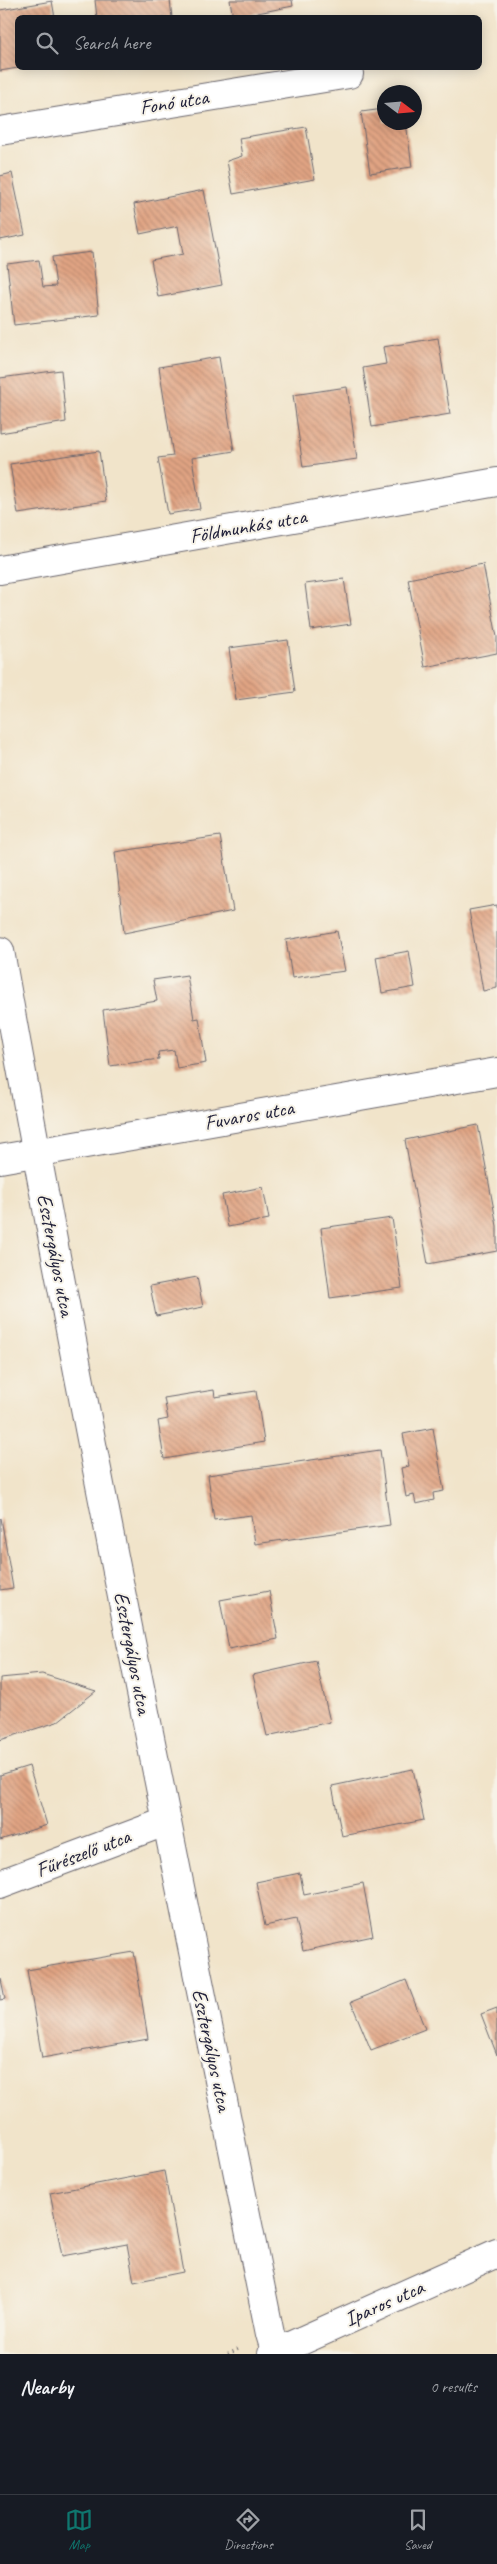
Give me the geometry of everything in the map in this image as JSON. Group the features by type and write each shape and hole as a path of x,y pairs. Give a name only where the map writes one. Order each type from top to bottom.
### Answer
{"street":[{"name":"Fonó utca","path":"0,131 349,74"},
{"name":"Földmunkás utca","path":"0,570 497,482"},
{"name":"Esztergályos utca","path":"0,951 36,1153 165,1822 274,2353"},
{"name":"Fuvaros utca","path":"0,1159 497,1072"},
{"name":"Fűrészelő utca","path":"0,1884 165,1822"},
{"name":"Iparos utca","path":"274,2353 497,2252"}],"building":[{"path":"95,0 170,0 172,15 97,15"},
{"path":"230,0 292,0 293,6 248,15 232,15"},
{"path":"52,1 54,15 15,15 15,68 0,71 0,10"},
{"path":"377,110 377,130 407,130 412,167 370,173 361,112"},
{"path":"306,127 315,179 233,194 227,161 242,156 239,138"},
{"path":"12,173 25,235 0,240 0,176"},
{"path":"204,190 222,285 158,297 151,260 183,254 178,226 140,234 134,204"},
{"path":"92,252 99,315 14,325 7,264 39,260 43,287 56,286 52,257"},
{"path":"438,338 450,414 372,427 363,368 386,364 383,347"},
{"path":"219,357 234,451 192,458 200,509 168,514 158,458 173,456 159,367"},
{"path":"61,370 66,422 0,433 0,378"},
{"path":"347,387 357,459 303,467 293,395"},
{"path":"99,451 106,501 18,514 10,464"},
{"path":"483,564 497,637 497,653 425,667 408,579"},
{"path":"344,579 351,624 311,630 305,584"},
{"path":"288,640 295,692 236,700 229,648"},
{"path":"220,836 233,911 124,933 115,852"},
{"path":"497,905 497,988 483,991 469,910"},
{"path":"337,931 345,971 292,978 286,940"},
{"path":"409,951 415,987 382,993 376,957"},
{"path":"187,975 194,1019 199,1018 206,1063 177,1068 174,1050 158,1052 159,1059 110,1066 103,1010 157,1001 153,980"},
{"path":"478,1125 497,1226 497,1251 428,1264 405,1140"},
{"path":"263,1187 269,1219 228,1227 222,1195"},
{"path":"392,1218 402,1288 330,1298 321,1228"},
{"path":"197,1277 203,1307 156,1316 150,1286"},
{"path":"214,1390 215,1397 256,1391 264,1442 164,1459 158,1421 168,1419 164,1398"},
{"path":"433,1428 444,1491 433,1493 434,1500 416,1504 414,1495 406,1497 401,1468 409,1466 403,1434"},
{"path":"380,1450 390,1525 255,1544 251,1515 214,1520 208,1475"},
{"path":"0,1519 13,1588 0,1590"},
{"path":"269,1591 278,1639 229,1649 220,1600"},
{"path":"316,1661 330,1722 267,1736 253,1675"},
{"path":"42,1674 96,1691 57,1722 0,1740 0,1678"},
{"path":"29,1766 47,1825 0,1840 0,1775"},
{"path":"413,1769 424,1820 342,1836 332,1786"},
{"path":"300,1873 304,1895 363,1883 373,1936 303,1951 296,1919 265,1926 256,1882"},
{"path":"134,1952 148,2039 42,2058 27,1970"},
{"path":"0,1980 5,1999 0,2000"},
{"path":"406,1980 425,2029 371,2050 351,2002"},
{"path":"497,2008 497,2055 481,2014"},
{"path":"164,2171 183,2272 134,2282 127,2244 62,2256 50,2193"}]}
